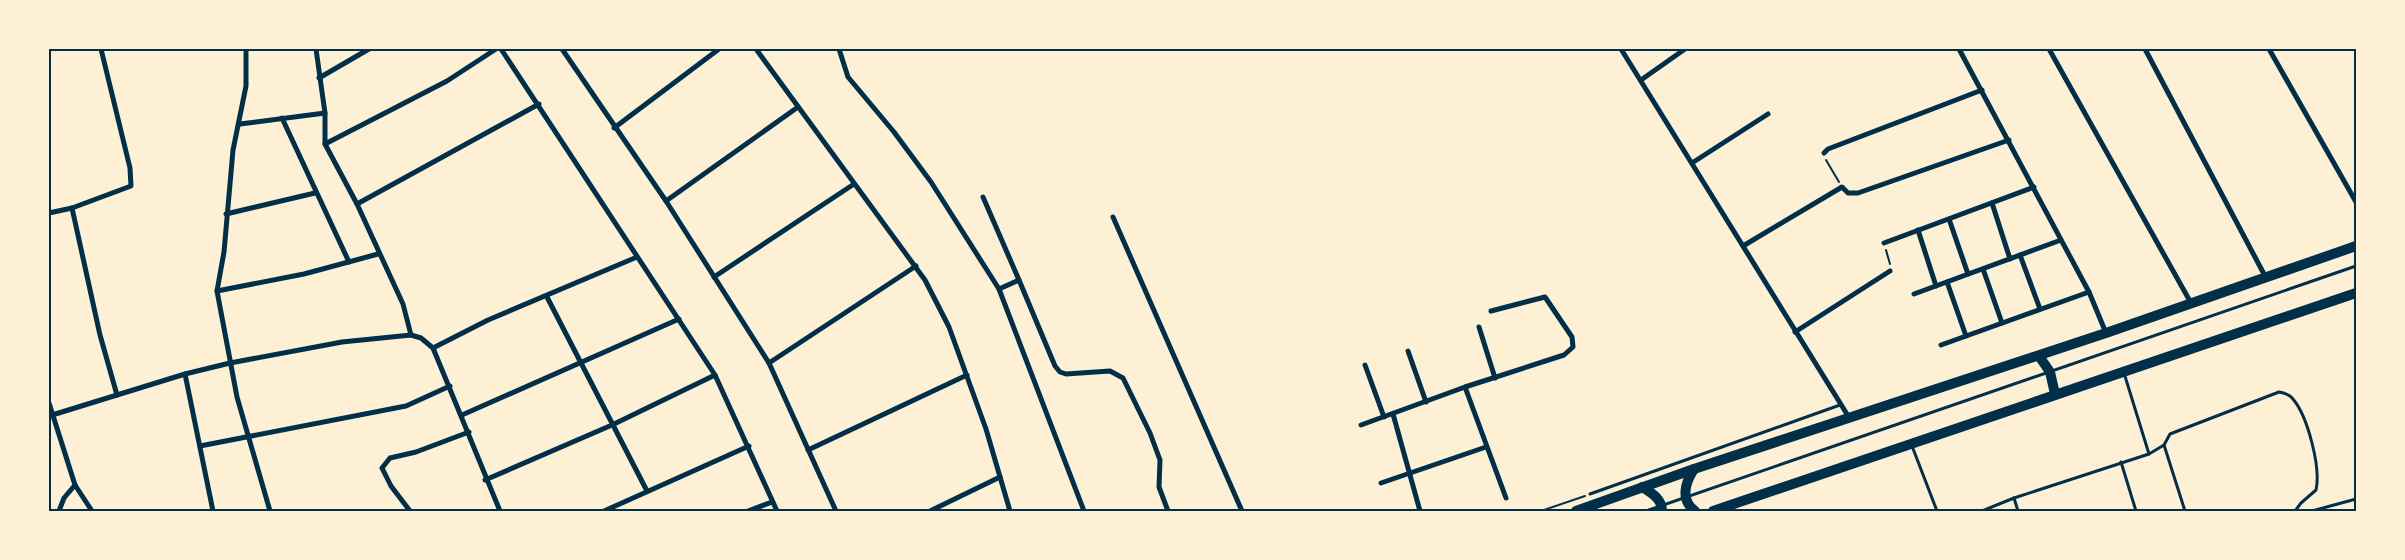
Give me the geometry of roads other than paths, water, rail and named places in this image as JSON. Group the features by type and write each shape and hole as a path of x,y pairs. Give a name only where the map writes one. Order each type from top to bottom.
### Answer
{"highway":[{"path":"1576,511 1694,469 1850,420 2106,334 2265,276 2356,246"},
{"path":"1713,511 2356,293"},
{"path":"2040,356 2050,372 2055,394"},
{"path":"1694,469 1687,484 1686,498 1688,505 1695,511"},
{"path":"1642,488 1656,498 1662,508"}],"street":[{"path":"49,213 72,208 131,186 132,176 101,49"},
{"path":"246,49 246,86 240,124 233,150 224,252 217,291 230,363 247,436 270,511"},
{"path":"316,49 325,113 325,144 357,204 378,254 403,304 411,335"},
{"path":"319,78 369,49"},
{"path":"325,144 447,81 496,49"},
{"path":"501,49 539,104 715,375 777,511"},
{"path":"562,49 614,128 666,200 769,363 836,511"},
{"path":"614,128 719,49"},
{"path":"756,49 926,280 949,327 967,375 986,429 1010,511"},
{"path":"838,49 848,77 894,132 931,182 999,289 1084,511"},
{"path":"1621,49 1850,420"},
{"path":"1641,80 1685,49"},
{"path":"1959,49 2088,292 2106,334"},
{"path":"2049,49 2191,303"},
{"path":"2145,49 2265,276"},
{"path":"2269,49 2356,202"},
{"path":"1824,153 1828,149 1982,90"},
{"path":"357,204 539,104"},
{"path":"666,200 798,107"},
{"path":"240,124 325,113"},
{"path":"1692,162 1768,114"},
{"path":"282,118 315,193 349,262"},
{"path":"1743,246 1842,187 1851,193 1858,193 2009,140"},
{"path":"714,277 854,184"},
{"path":"1884,243 2034,188"},
{"path":"226,214 315,193"},
{"path":"983,197 1055,366 1060,372 1066,374 1110,371 1125,381 1150,433 1160,460 1160,487 1168,511"},
{"path":"1992,204 2010,259"},
{"path":"72,208 98,326 117,394"},
{"path":"1113,218 1242,511"},
{"path":"1949,219 1968,274"},
{"path":"1918,230 1936,286"},
{"path":"1914,294 2061,240"},
{"path":"217,291 304,274 378,254"},
{"path":"2020,255 2040,310"},
{"path":"433,348 488,320 547,297 637,257"},
{"path":"769,363 916,266"},
{"path":"1983,269 2002,323"},
{"path":"1795,332 1890,271"},
{"path":"999,289 1019,280"},
{"path":"1947,282 1966,336"},
{"path":"1941,345 2088,292"},
{"path":"547,297 647,491"},
{"path":"1361,425 1571,351 1574,342 1544,297 1491,311"},
{"path":"462,415 679,319"},
{"path":"1479,327 1496,378"},
{"path":"50,416 117,394 230,363 342,342 411,335 421,338 433,348 469,432 485,480 500,511"},
{"path":"1408,351 1426,402"},
{"path":"1365,365 1384,417"},
{"path":"185,374 213,511"},
{"path":"485,480 612,425 715,375"},
{"path":"808,450 967,375"},
{"path":"200,446 406,406 450,386"},
{"path":"1465,387 1506,498"},
{"path":"49,403 50,416 75,485 92,511"},
{"path":"1393,414 1420,511"},
{"path":"410,511 391,486 382,468 390,458 416,452 469,432"},
{"path":"604,511 748,446"},
{"path":"1381,483 1486,447"},
{"path":"930,511 1000,477"},
{"path":"59,511 64,498 75,485"},
{"path":"748,511 772,502"}],"lane":[{"path":"1646,511 1662,508 1686,498 2356,266"},
{"path":"2123,371 2149,454"},
{"path":"1982,511 2014,498 2149,454 2164,445 2170,434 2276,392 2288,395 2297,405 2309,433 2317,476 2316,490 2300,503 2295,511"},
{"path":"1590,494 1840,405"},
{"path":"1911,443 1937,511"},
{"path":"2164,445 2185,511"},
{"path":"2120,462 2136,511"},
{"path":"2014,498 2018,511"},
{"path":"2312,511 2356,499"}]}
